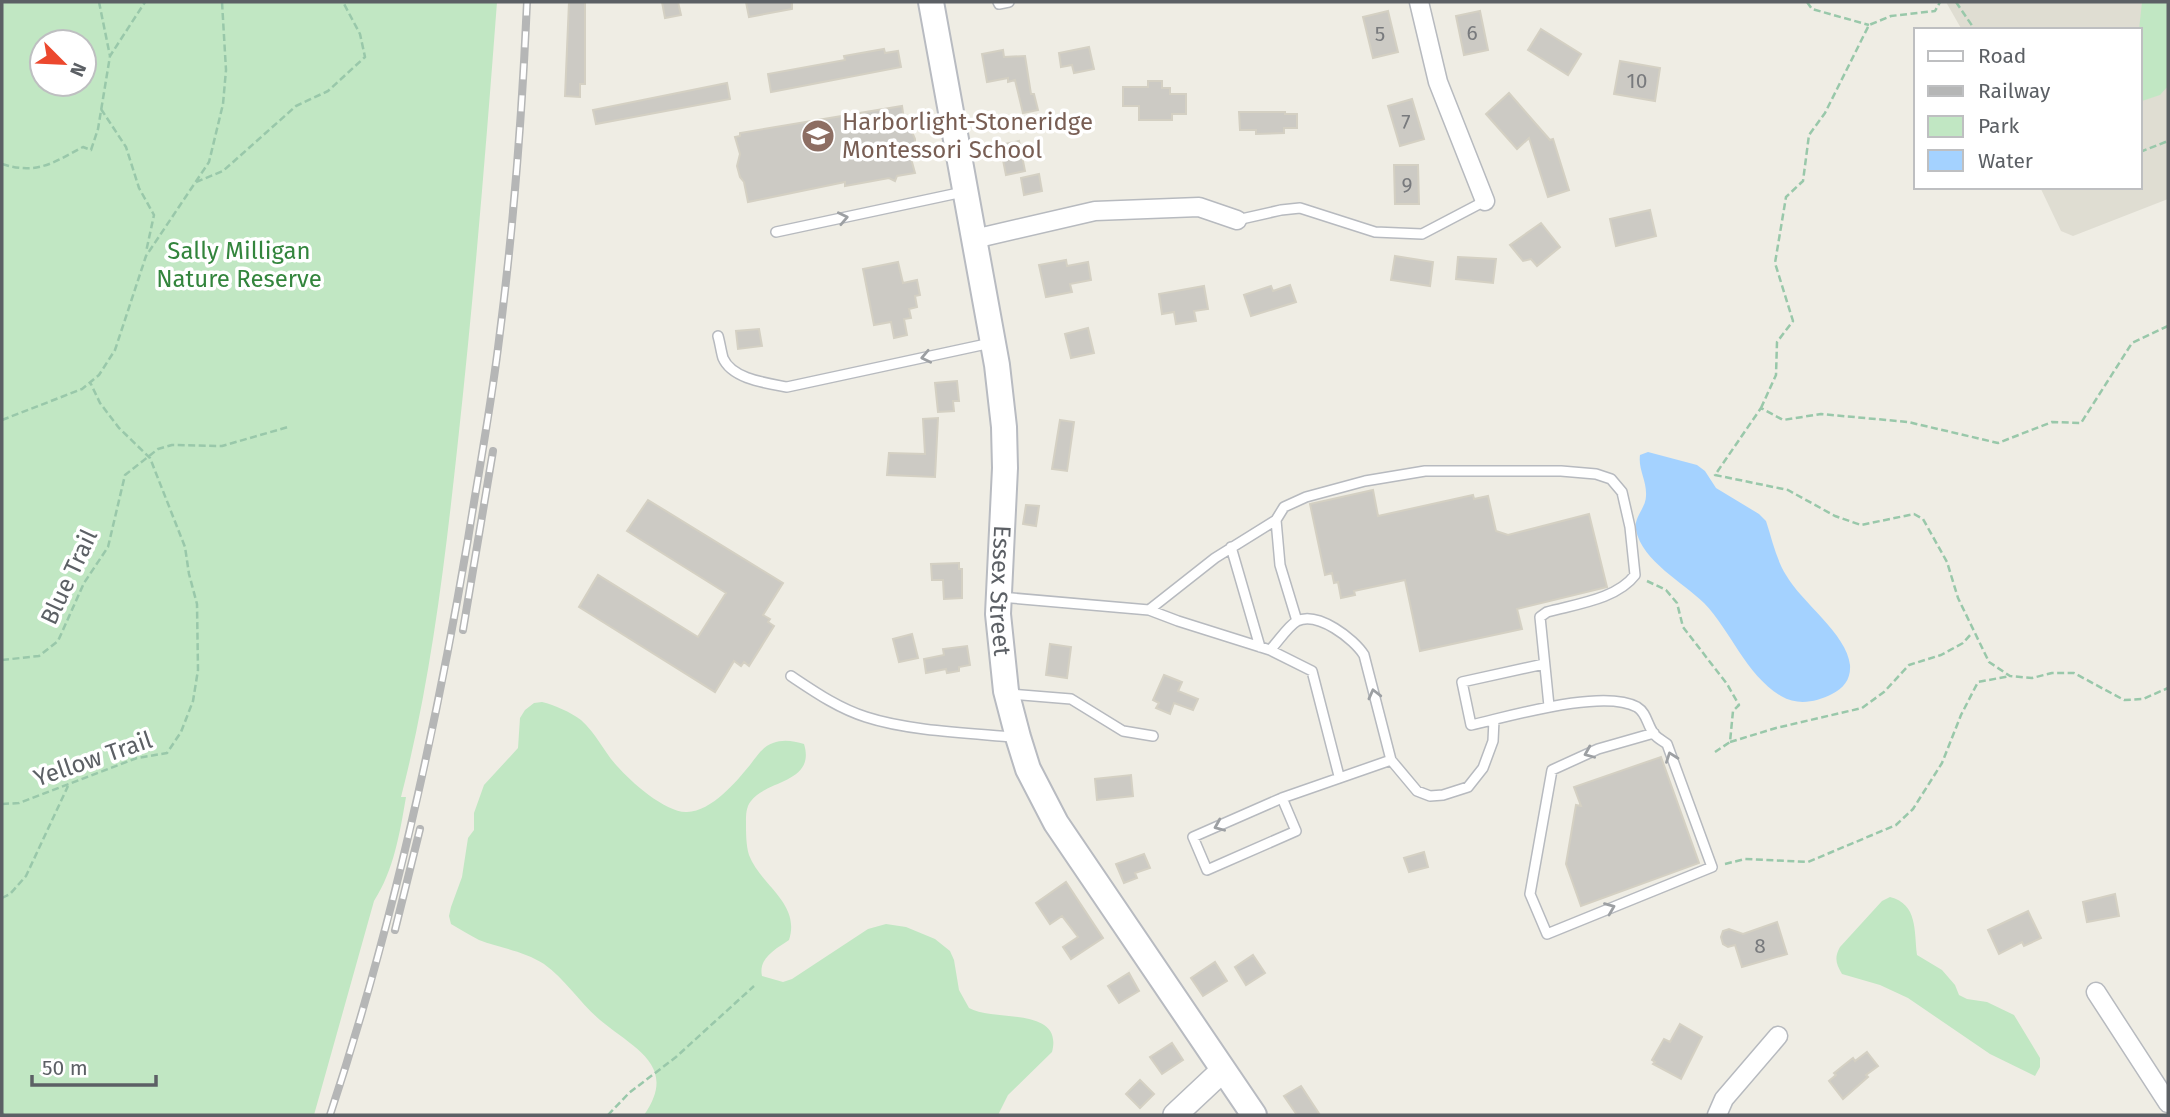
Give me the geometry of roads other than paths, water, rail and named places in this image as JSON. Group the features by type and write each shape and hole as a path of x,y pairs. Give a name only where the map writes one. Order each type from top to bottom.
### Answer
{"main road":[{"name":"Essex Street","path":"931,2 993,342 1004,427 1005,468 998,596 1007,694 1018,737 1028,769 1056,823 1254,1115"}],"street":[{"path":"1419,2 1438,82 1485,201"},
{"path":"974,239 1095,211 1199,207 1237,220"},
{"path":"2096,992 2168,1104"},
{"path":"1717,1115 1724,1099 1778,1036"},
{"path":"1175,1115 1223,1069"}],"lane":[{"path":"999,2 1009,2"},
{"path":"776,232 965,192"},
{"path":"1237,220 1300,208 1375,232 1422,234 1485,201"},
{"path":"718,336 724,360 740,375 787,387 993,342"},
{"path":"1149,610 1215,558 1276,520 1284,507 1306,497 1365,481 1425,471 1561,471 1596,474 1611,480 1622,492 1630,527 1635,575 1628,585 1616,592 1548,612 1540,617 1549,706"},
{"path":"1276,520 1280,565 1297,621"},
{"path":"1231,547 1265,649"},
{"path":"998,596 1149,610 1265,649 1312,671 1339,776"},
{"path":"1265,649 1297,621 1311,619 1328,624 1357,644 1364,655 1391,760 1417,792 1430,796 1443,795 1468,786 1483,768 1493,741 1494,720"},
{"path":"1544,664 1462,682 1471,725 1549,706 1607,701 1639,708 1654,733 1667,744 1712,867 1547,934 1530,894 1552,769 1598,749 1654,733"},
{"path":"791,676 827,701 867,717 918,727 1018,737"},
{"path":"1007,694 1071,699 1122,731 1153,736"},
{"path":"1282,799 1296,831 1207,870 1193,837 1282,799 1339,776 1391,760"}],"water":[{"path":"1648,452 1697,465 1705,471 1716,488 1766,521 1786,575 1832,630 1847,653 1849,675 1840,689 1826,697 1807,702 1781,696 1748,665 1704,603 1646,552 1636,526 1646,496 1640,455"}],"railway":[{"path":"330,1115 373,974 410,830 455,612 488,420 503,305 516,175 527,2"},
{"path":"463,630 493,451"},
{"path":"395,930 420,829"}],"place":[{"name":"Harborlight-Stoneridge Montessori School","path":"818,136"}],"park label":[{"name":"Sally Milligan Nature Reserve","path":"239,265"}]}
